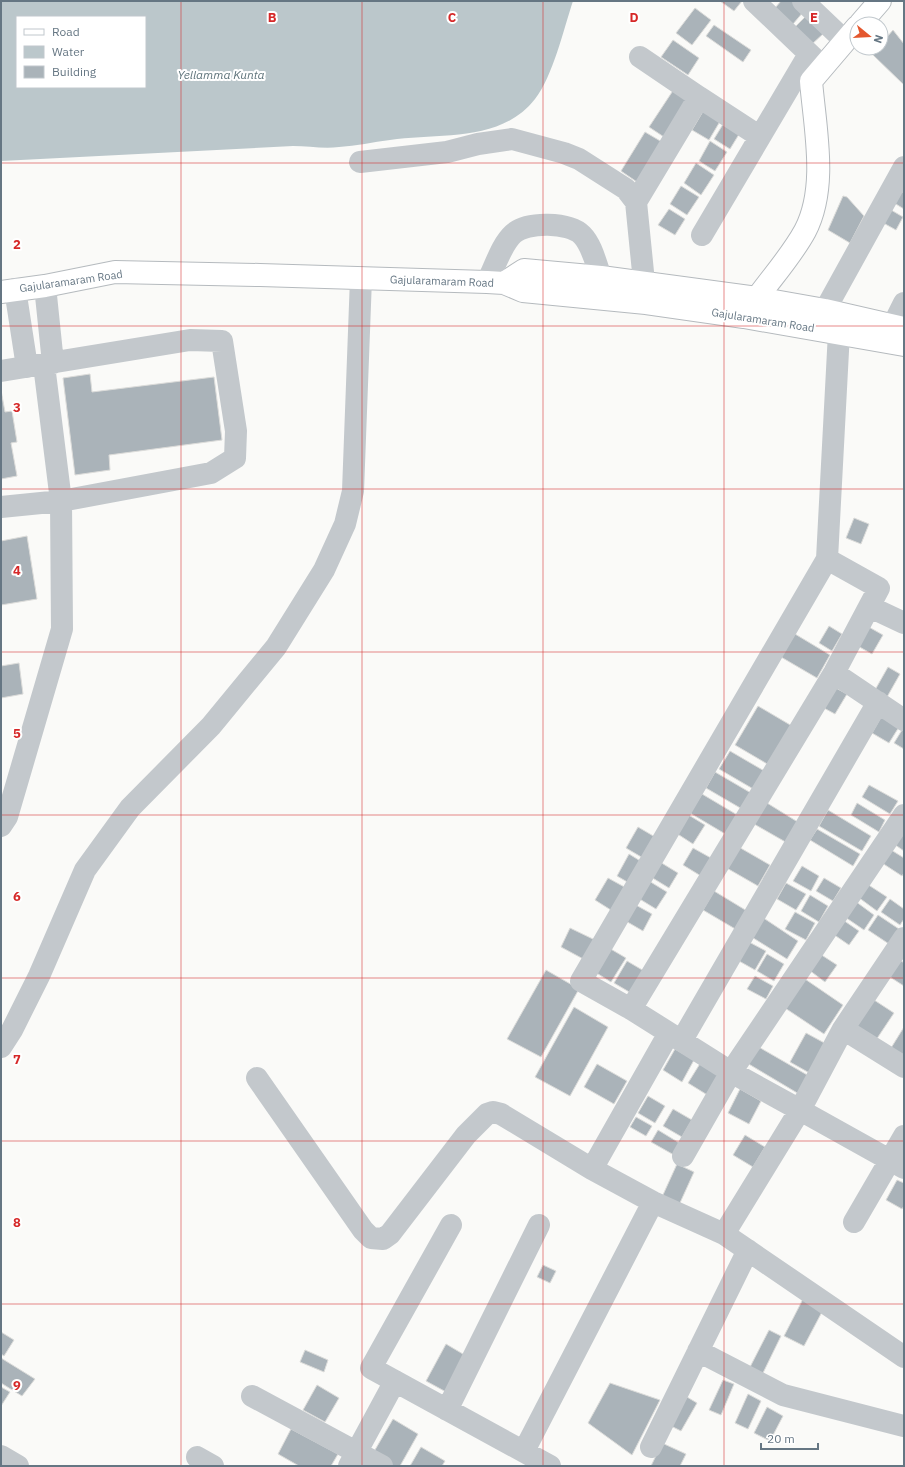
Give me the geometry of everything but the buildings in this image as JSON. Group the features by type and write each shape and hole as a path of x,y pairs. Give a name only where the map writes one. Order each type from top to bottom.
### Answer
{"main road":[{"path":"867,16 880,1"},
{"path":"757,298 805,230 816,200 818,163 811,81 816,60 849,35"},
{"path":"496,283 524,270 601,277 757,298 825,310 898,326"},
{"name":"Gajularamaram Road","path":"8,290 45,286 115,272 260,274 496,283 524,291 646,303 839,332 904,345"}],"street":[{"path":"702,235 759,136 816,60 754,1"},
{"path":"803,1 849,33"},
{"path":"640,57 759,136"},
{"path":"636,202 699,97"},
{"path":"360,162 447,152 478,144 512,139 552,148 579,159 626,189 636,202 644,282"},
{"path":"825,310 904,167"},
{"path":"496,283 503,249 513,234 521,228 531,225 547,225 569,228 582,235 592,251 601,277"},
{"path":"1,1047 28,1000 85,870 96,853 130,808 211,726 271,654 324,570 344,524 353,491 353,277"},
{"path":"3,820 62,629 61,501 41,365 45,286"},
{"path":"8,290 41,365"},
{"path":"898,326 904,303"},
{"path":"839,332 827,559 581,981 631,1009 731,1072 897,1164"},
{"path":"1,371 190,340 222,341 236,431 235,458 211,472 61,501 1,507"},
{"path":"631,1009 834,673 879,588 827,559"},
{"path":"870,607 904,623"},
{"path":"834,673 904,720"},
{"path":"592,1169 676,1037 878,702"},
{"path":"683,1156 731,1072 904,815"},
{"path":"724,1234 800,1110 843,1030 904,938"},
{"path":"843,1030 904,1067"},
{"path":"257,1078 363,1230 371,1238 383,1239 390,1234 466,1135 487,1114 493,1112 501,1114 592,1169 653,1202 724,1234 904,1357"},
{"path":"854,1222 897,1164 904,1136"},
{"path":"524,1451 653,1202"},
{"path":"451,1225 371,1368 550,1466"},
{"path":"447,1410 539,1225"},
{"path":"651,1447 748,1250"},
{"path":"698,1351 783,1395 904,1426"},
{"path":"353,1459 395,1381"},
{"path":"252,1396 353,1459 382,1466"},
{"path":"1,1456 18,1466"}],"water":[{"name":"Yellamma Kunta","path":"1,1 573,1 552,66 541,89 535,99 521,113 505,123 487,129 448,136 409,138 333,148 293,146 1,161"}]}
